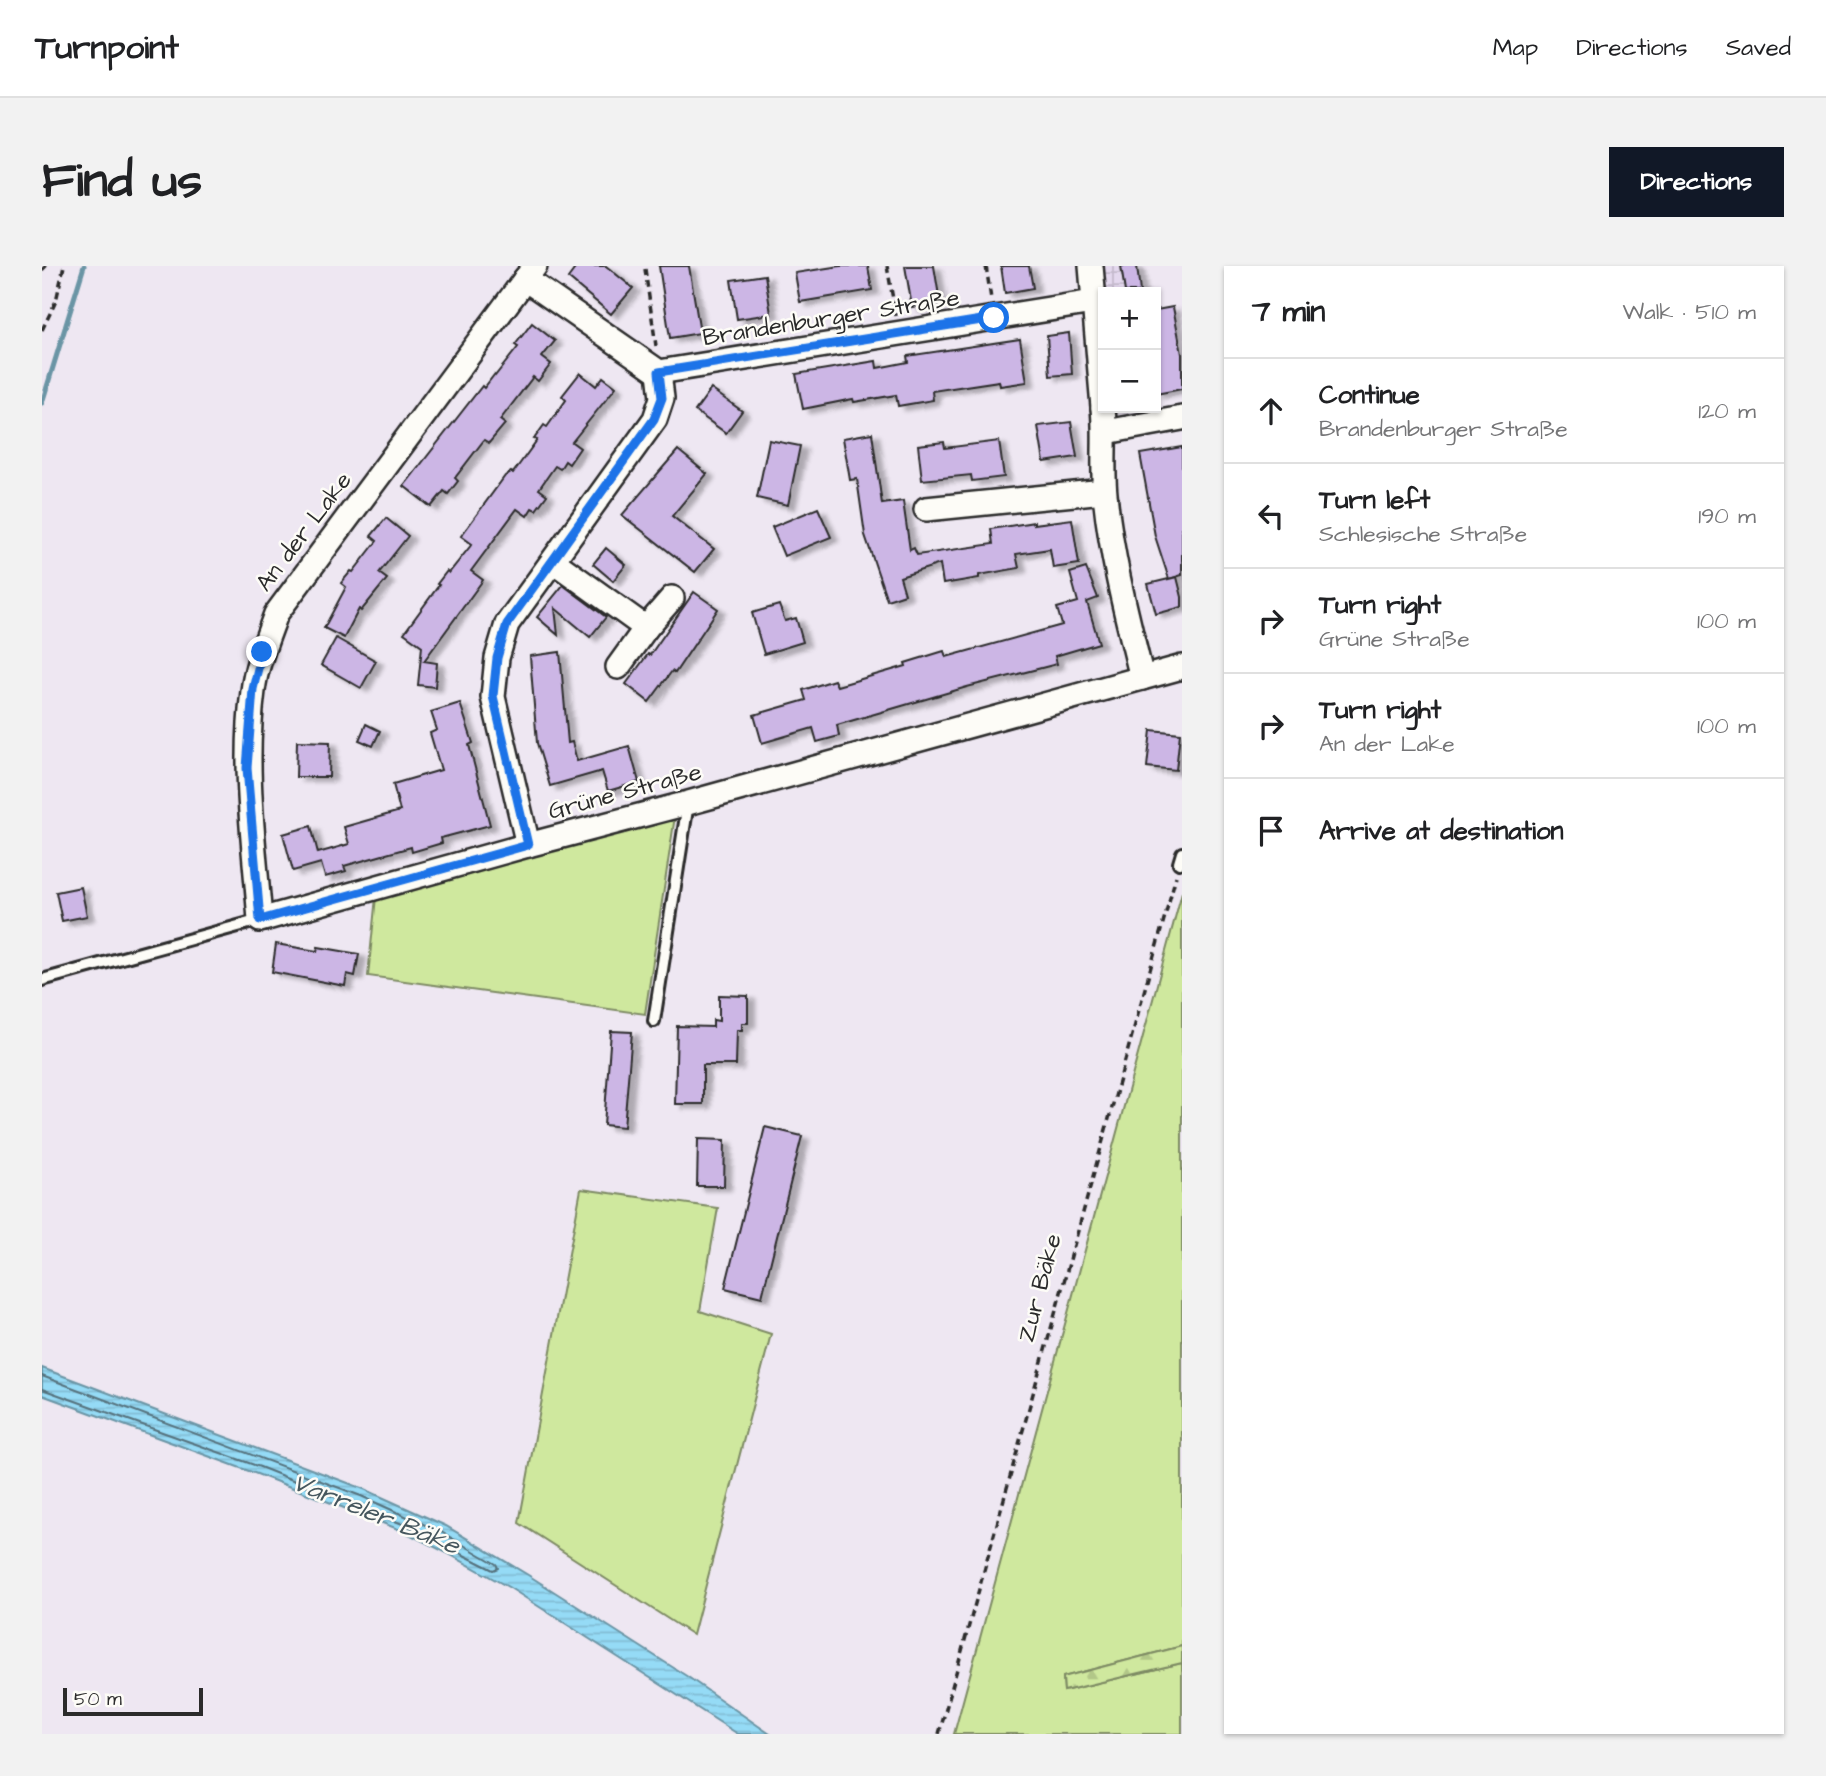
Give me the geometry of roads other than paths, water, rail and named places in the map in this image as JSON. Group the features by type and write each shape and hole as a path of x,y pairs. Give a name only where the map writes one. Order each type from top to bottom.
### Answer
{"street":[{"path":"1091,266 1098,350"},
{"path":"528,845 493,696 497,658 507,624 654,419 662,398 659,372 530,273"},
{"name":"An der Lake","path":"260,920 247,768 253,689 262,652 276,614 530,273"},
{"name":"Brandenburger Straße","path":"659,372 1094,302"},
{"path":"1104,413 1106,432 1104,491 1119,587 1142,678"},
{"path":"1106,432 1182,418"},
{"path":"926,509 1104,491"},
{"path":"553,561 646,628"},
{"path":"618,667 672,598"},
{"name":"Grüne Straße","path":"260,920 1182,667"}],"lane":[{"path":"654,1021 688,803"},
{"name":"Grüne Straße","path":"42,980 260,920"}],"water":[{"name":"Varreler Bäke","path":"42,1368 364,1489 446,1526 688,1677 770,1734 738,1734 510,1588 403,1531 42,1395"}],"waterway":[{"path":"42,403 84,266"}]}
